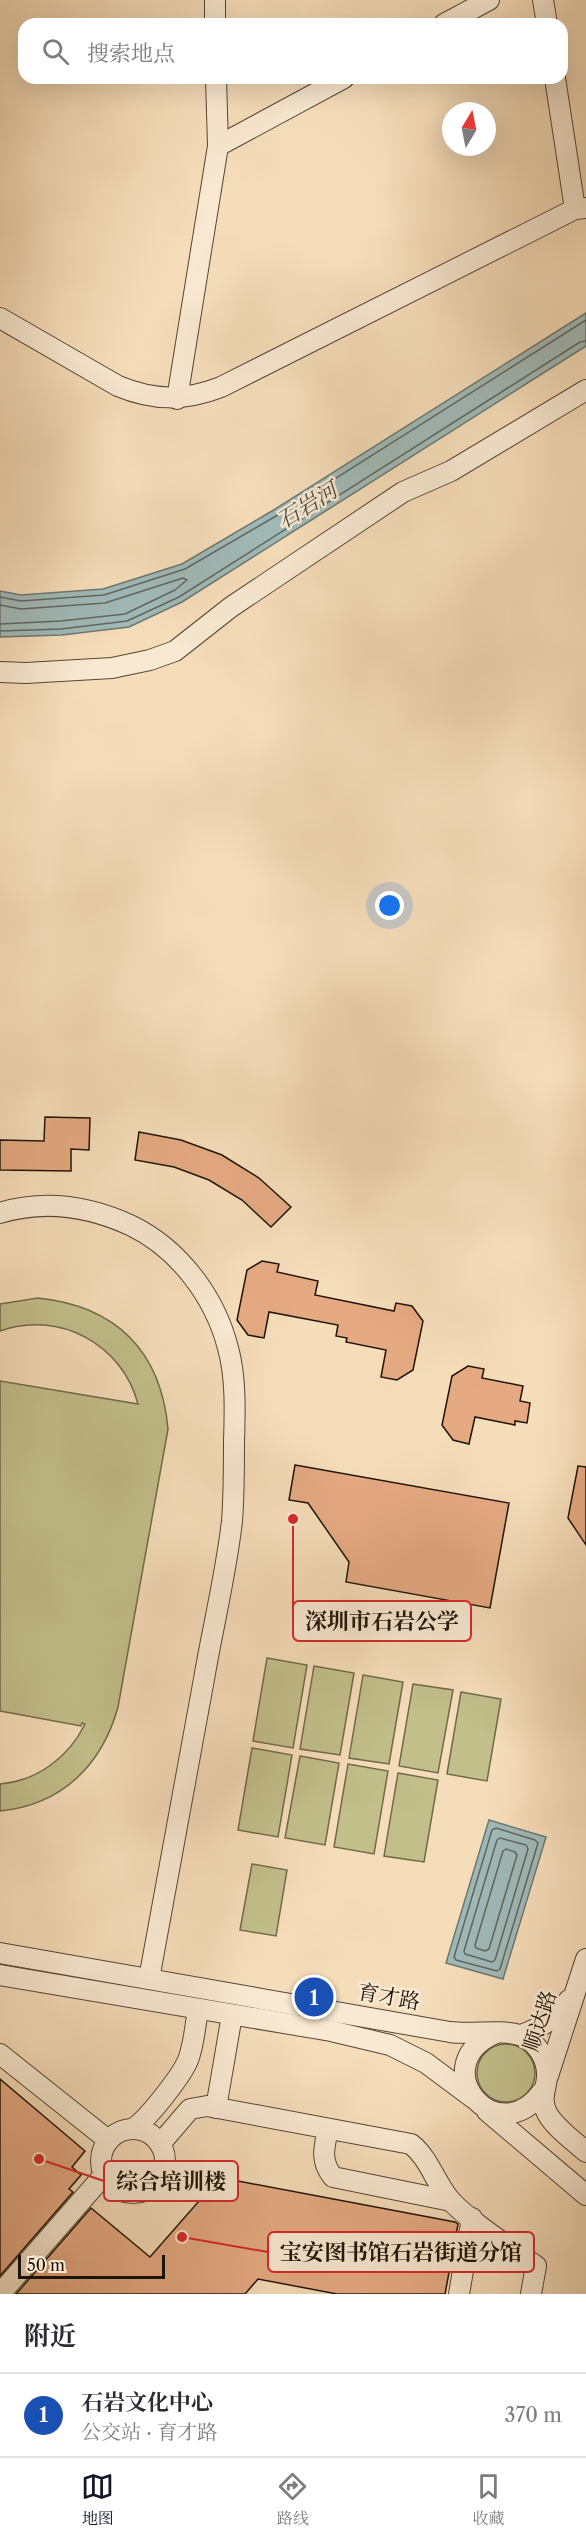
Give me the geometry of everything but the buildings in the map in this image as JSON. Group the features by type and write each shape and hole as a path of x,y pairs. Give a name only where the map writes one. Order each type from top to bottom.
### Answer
{"street":[{"path":"214,18 215,0"},
{"path":"455,18 489,0"},
{"path":"543,0 546,18"},
{"path":"177,399 218,146 216,84"},
{"path":"218,146 333,84"},
{"path":"0,318 118,386 156,398 177,399 199,395 221,387 580,209 556,84"},
{"path":"0,672 26,673 112,668 150,660 175,651 241,600 403,492 451,471 586,390"},
{"path":"0,1213 39,1204 71,1206 96,1212 146,1233 164,1246 182,1264 199,1286 223,1331 229,1351 235,1410 231,1524 149,1979"},
{"name":"育才路","path":"0,1953 450,2032 494,2034 508,2032 521,2035"},
{"name":"顺达路","path":"544,2085 586,1959"},
{"path":"0,1975 331,2031 390,2045 426,2063 478,2103 586,2195"},
{"name":"顺达路","path":"521,2035 539,2029 552,2020 571,1996 579,1979"},
{"path":"132,2129 153,2136 160,2144 166,2164 157,2183 149,2190 139,2194 118,2191 109,2184 103,2176 101,2155 108,2140 144,2121 185,2066 191,2049 198,2010"},
{"path":"216,2108 232,2015"},
{"name":"顺达路","path":"478,2103 467,2087 464,2074 466,2060 482,2039 494,2034"},
{"path":"521,2035 541,2052 546,2065 544,2085 547,2112 553,2121 586,2152"},
{"path":"0,2054 108,2140"},
{"path":"478,2103 502,2114 523,2111 534,2103 544,2085"},
{"path":"160,2144 190,2109 216,2108 411,2144 424,2157 439,2186 451,2201 536,2266 531,2294"},
{"path":"328,2129 323,2155 325,2167 333,2177 451,2201"},
{"path":"0,2294 103,2176"},
{"path":"459,2294 472,2218"}],"shaded area":[{"path":"38,1298 66,1303 90,1311 112,1322 130,1337 144,1355 156,1377 164,1401 168,1429 118,1707 111,1728 90,1764 60,1791 22,1807 0,1811 0,1784 27,1778 50,1765 70,1747 85,1724 82,1723 81,1726 0,1711 0,1381 138,1404 130,1383 118,1364 103,1349 85,1337 65,1329 44,1325 22,1326 0,1331 0,1304"},
{"path":"267,1658 307,1665 293,1748 253,1741"},
{"path":"314,1666 354,1673 340,1755 300,1749"},
{"path":"363,1675 403,1682 389,1764 349,1758"},
{"path":"413,1684 453,1690 438,1773 399,1766"},
{"path":"461,1692 501,1699 487,1781 447,1774"},
{"path":"252,1748 292,1755 278,1837 238,1830"},
{"path":"300,1756 339,1763 325,1845 285,1838"},
{"path":"348,1764 388,1771 374,1854 334,1847"},
{"path":"398,1773 438,1780 424,1862 384,1856"},
{"path":"252,1864 287,1870 276,1936 240,1930"},
{"path":"506,2044 517,2046 530,2057 535,2073 533,2084 522,2097 506,2102 495,2100 482,2089 477,2073 479,2062 490,2049"}],"water":[{"name":"石岩河","path":"586,313 586,346 182,602 129,627 62,635 0,637 0,591 21,595 103,589 182,564 272,511"},
{"path":"489,1820 546,1837 503,1979 446,1963"}],"place":[{"name":"深圳市石岩公学","path":"293,1519"},
{"name":"石岩文化中心","path":"314,1997"},
{"name":"综合培训楼","path":"39,2159"},
{"name":"宝安图书馆石岩街道分馆","path":"182,2237"}]}
